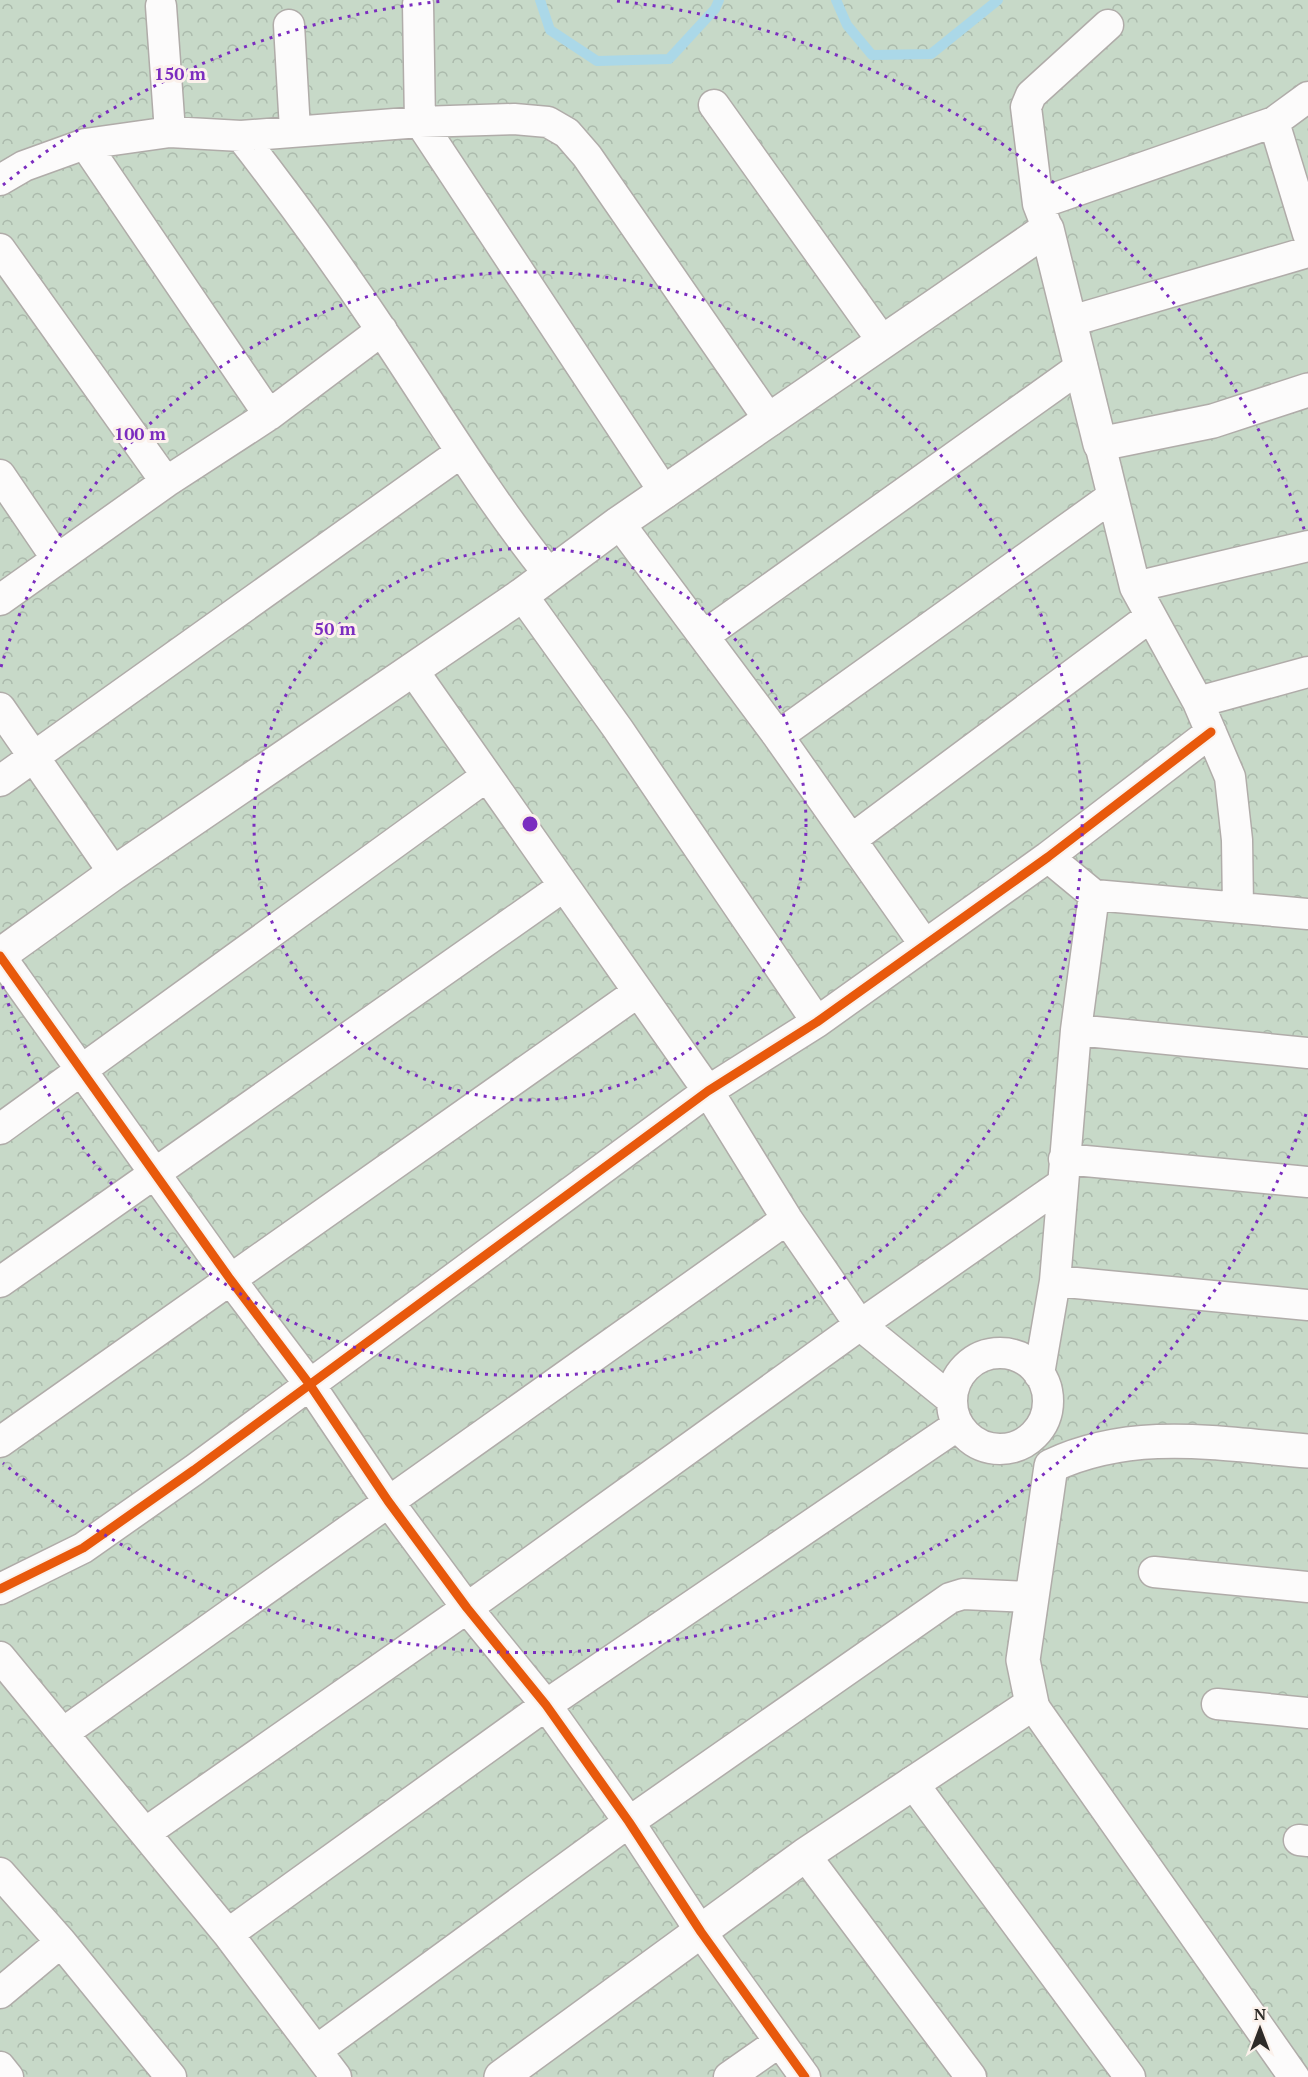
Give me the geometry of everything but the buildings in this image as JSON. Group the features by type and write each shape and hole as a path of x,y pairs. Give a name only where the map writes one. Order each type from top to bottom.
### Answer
{"street":[{"path":"418,4 420,123 665,493"},
{"path":"161,6 170,132"},
{"path":"289,25 295,130"},
{"path":"1108,25 1031,95 1026,107 1043,217 1071,321 1135,587 1198,702 1230,777 1237,840 1238,907"},
{"path":"805,2077 701,1932 629,1822 546,1705 467,1608 388,1501 310,1385 230,1279 0,955 114,873 522,595 620,523 883,342 1043,217 1274,122 1308,97"},
{"path":"714,105 883,342"},
{"path":"0,180 24,166 85,144 170,132 241,136 295,130 514,119 548,123 567,133 587,156 770,421"},
{"path":"1274,122 1308,234"},
{"path":"241,136 382,330 460,453 512,528 549,574"},
{"path":"85,144 268,414"},
{"path":"0,249 166,482"},
{"path":"1071,321 1308,252"},
{"path":"0,600 166,482 268,414 382,330"},
{"path":"705,635 1082,366"},
{"path":"1100,444 1213,421 1308,390"},
{"path":"0,781 460,453"},
{"path":"0,475 57,559"},
{"path":"778,736 1113,496"},
{"path":"620,523 778,736 925,945"},
{"path":"1135,587 1308,546"},
{"path":"522,595 618,729 817,1022"},
{"path":"852,839 1150,617"},
{"path":"412,669 708,1091 787,1219 860,1325 955,1412 968,1437 981,1445 997,1448 1012,1447 1038,1430 1045,1417 1048,1402 1046,1387 1040,1374 1028,1361 1012,1354 994,1353 978,1358 964,1368 955,1382 955,1412"},
{"path":"1198,702 1308,672"},
{"path":"0,708 114,873"},
{"path":"0,1589 83,1548 310,1385 708,1091 817,1022 1048,857 1211,732"},
{"path":"0,1130 83,1072 487,776"},
{"path":"1048,857 1094,895 1308,914"},
{"path":"0,1282 564,886"},
{"path":"1040,1374 1055,1281 1076,1030 1094,895"},
{"path":"0,1442 638,992"},
{"path":"1076,1030 1308,1053"},
{"path":"145,1833 467,1608 860,1325 1063,1171 1308,1182"},
{"path":"63,1733 787,1219"},
{"path":"1055,1281 1308,1305"},
{"path":"228,1934 955,1412"},
{"path":"1038,1430 1051,1466 1023,1660 1032,1704 1294,2077"},
{"path":"1051,1466 1081,1452 1166,1440 1308,1451"},
{"path":"1154,1572 1308,1587"},
{"path":"317,2050 629,1822 950,1598 963,1594 1031,1597"},
{"path":"0,1657 228,1934 336,2077"},
{"path":"501,2077 804,1855 1032,1704"},
{"path":"1217,1704 1308,1713"},
{"path":"912,1782 1130,2077"},
{"path":"804,1855 971,2077"},
{"path":"0,1873 62,1942 171,2077"},
{"path":"0,1993 62,1942"},
{"path":"729,2077 779,2042"},
{"path":"0,2067 8,2077"}],"green space":[{"path":"0,0 1308,0 1308,2077 0,2077"}],"waterway":[{"path":"540,0 550,30 597,61 669,59 715,9 719,0"},
{"path":"836,0 847,25 872,55 931,54 998,0"}],"cycle path":[{"path":"0,1589 83,1548 194,1470 708,1091 817,1022 1048,857 1211,732"},
{"path":"0,956 230,1279 310,1385 388,1501 467,1608 546,1705 629,1822 701,1932 805,2077"}]}
